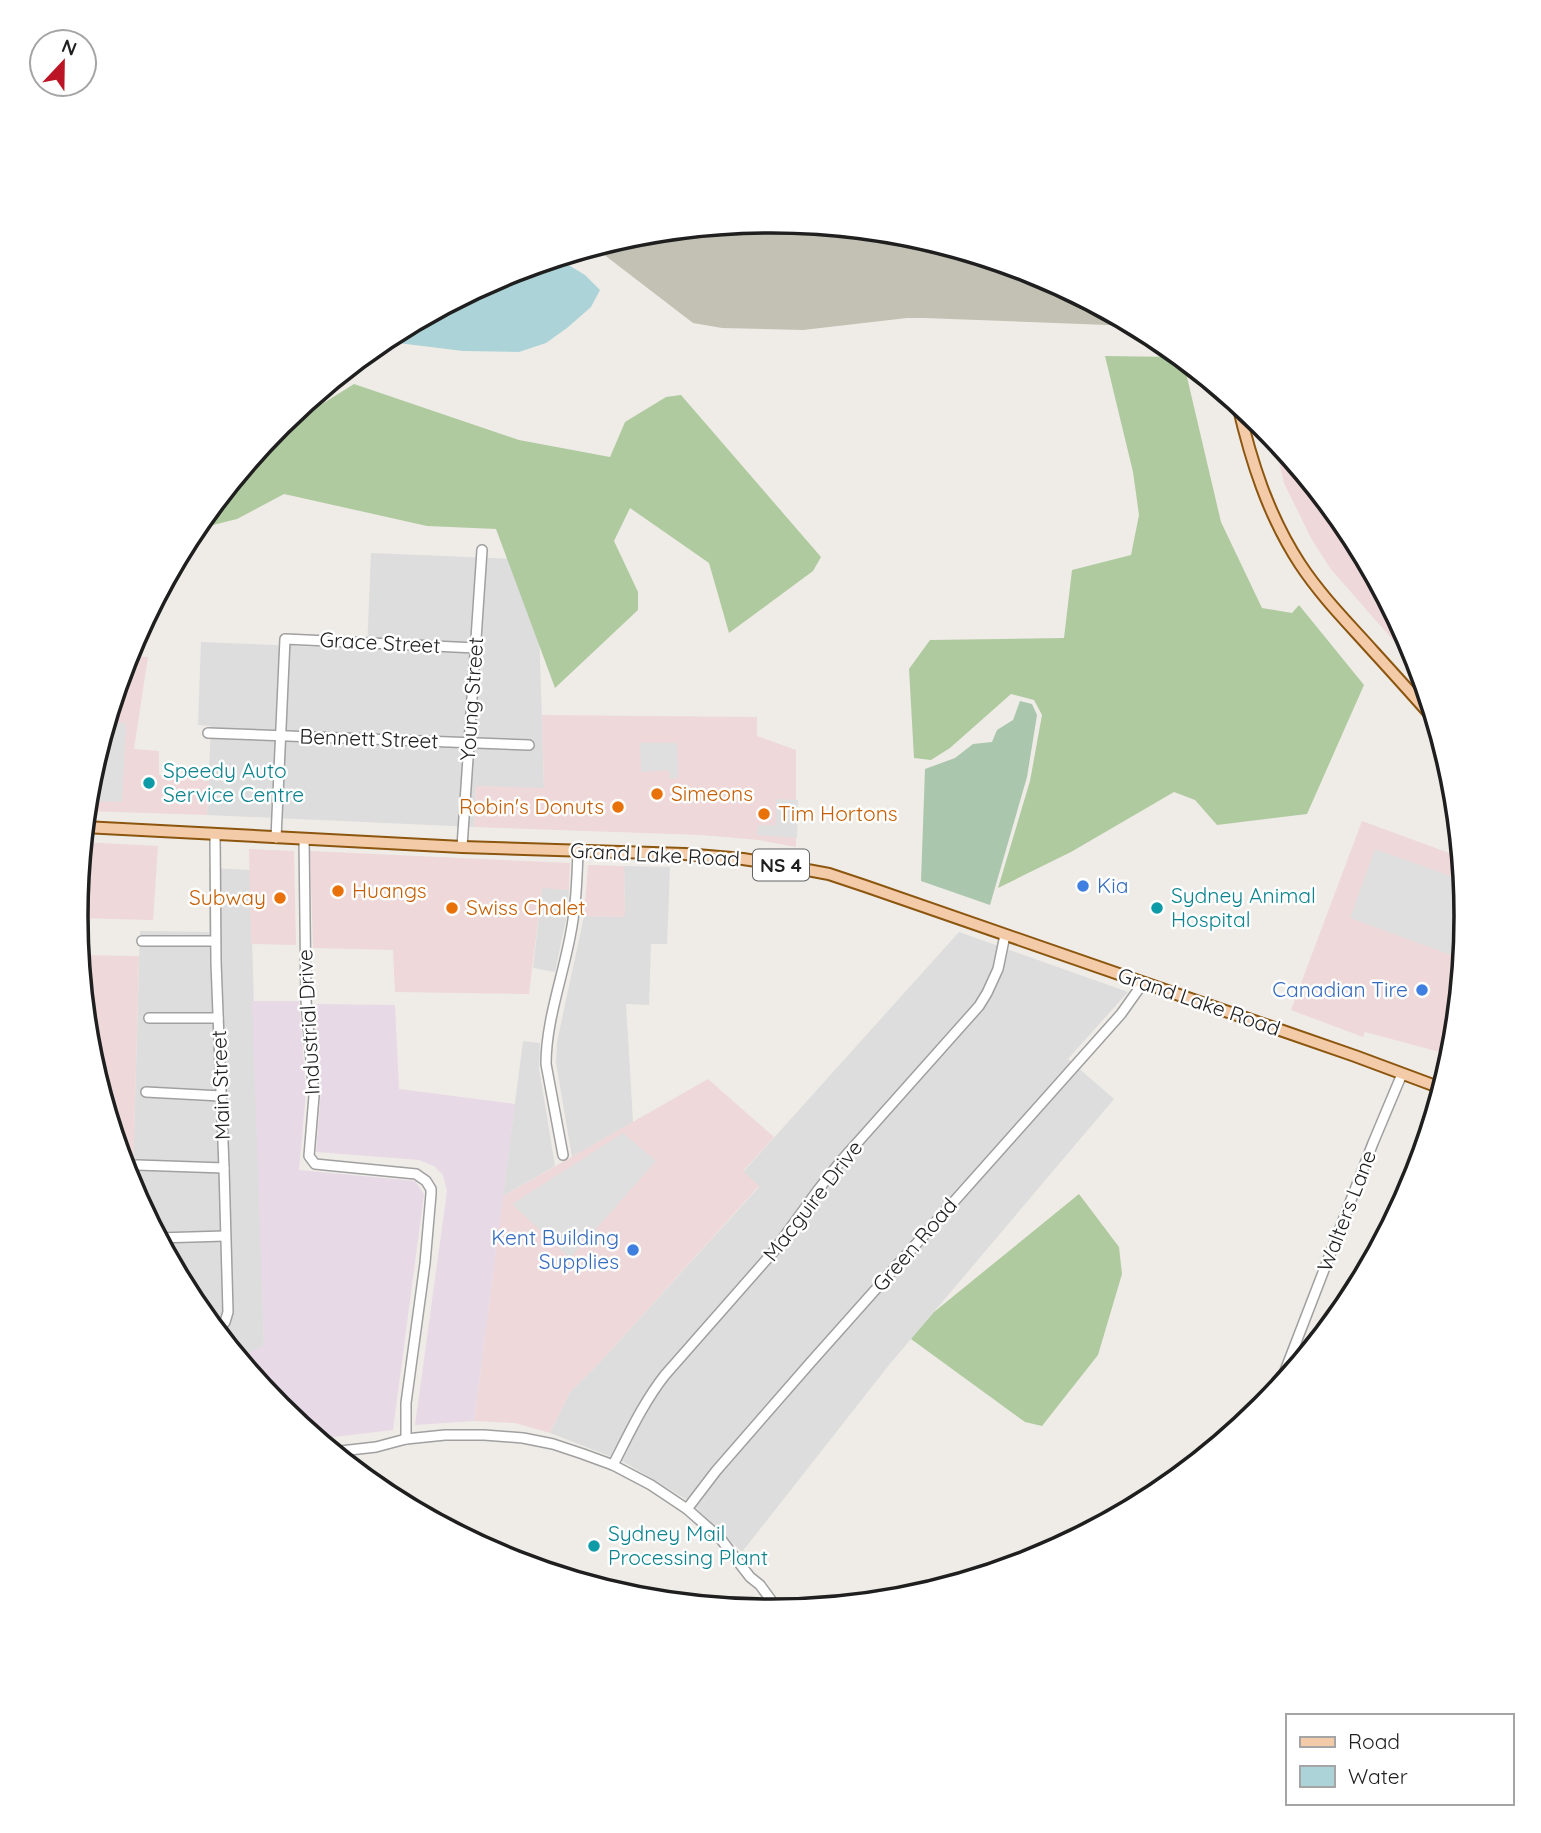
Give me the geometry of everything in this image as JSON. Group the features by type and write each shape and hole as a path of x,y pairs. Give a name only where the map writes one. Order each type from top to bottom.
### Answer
{"main road":[{"path":"1243,424 1261,487 1299,562 1322,594 1418,701"},
{"name":"Grand Lake Road","path":"93,828 462,847 685,854 788,866 858,883 1432,1085"}],"street":[{"name":"Young Street","path":"462,847 482,550"},
{"name":"Grace Street","path":"281,735 285,639 475,648"},
{"name":"Bennett Street","path":"208,733 529,745"},
{"path":"276,838 281,735"},
{"name":"Main Street","path":"215,835 215,940 228,1311 223,1324"},
{"name":"Industrial Drive","path":"304,839 306,1000 314,1096 309,1156 314,1164 416,1174 426,1181 431,1192 425,1263 406,1403 406,1439"},
{"path":"563,1154 546,1055 574,915 578,851"},
{"name":"Macguire Drive","path":"613,1465 642,1408 664,1375 772,1254 841,1161 979,1006 998,969 1005,935"},
{"path":"142,941 215,940"},
{"name":"Green Road","path":"687,1509 716,1471 811,1362 1121,1014 1143,983"},
{"path":"149,1018 218,1018"},
{"name":"Walters Lane","path":"1289,1361 1402,1074"},
{"path":"146,1093 221,1096"},
{"path":"137,1165 224,1168"},
{"path":"168,1238 226,1236"},
{"path":"346,1450 376,1447 406,1439 484,1435 553,1444 613,1465 687,1509 720,1538 771,1600"}],"shaded area":[{"path":"770,233 860,239 947,257 990,270 1032,285 1112,325 907,318 803,330 722,328 693,323 604,255 681,239 726,235"},
{"path":"1278,460 1338,537 1362,575 1398,645 1330,568 1311,538 1284,483"},
{"path":"371,553 537,560 544,789 476,786 474,827 207,815 211,726 198,725 201,642 367,649"},
{"path":"138,657 148,657 134,749 159,751 159,775 209,777 207,815 96,811 111,740"},
{"path":"542,715 757,717 757,736 796,750 796,847 758,840 701,835 474,827 476,786 544,788"},
{"path":"116,723 126,723 122,802 98,801"},
{"path":"640,743 677,743 678,778 670,779 669,770 641,772"},
{"path":"776,799 798,800 797,838 757,835 758,825 776,825"},
{"path":"1362,821 1450,853 1454,917 1452,961 1448,1006 1440,1052 1365,1032 1363,1037 1291,1010"},
{"path":"92,842 158,846 153,920 88,918"},
{"path":"249,849 294,851 296,945 251,944"},
{"path":"1375,849 1452,877 1452,955 1350,918"},
{"path":"310,851 570,863 569,890 542,888 529,994 395,992 393,950 313,948"},
{"path":"588,865 624,866 625,917 584,916"},
{"path":"624,866 670,867 667,944 651,944 649,1005 626,1004 633,1122 572,1157 556,1063 557,1042 584,916 625,917"},
{"path":"209,868 250,870 264,1346 247,1354 203,1296 179,1258 158,1219 133,1162 140,931 209,932"},
{"path":"542,887 569,890 555,972 533,968"},
{"path":"959,932 1128,992 1068,1059 1114,1099 889,1365 742,1552 687,1500 622,1461 550,1433 570,1392 759,1187 743,1172"},
{"path":"89,955 139,956 133,1162 111,1093 101,1050 93,1006"},
{"path":"252,1001 299,1001 306,1092 299,1170 415,1181 424,1194 393,1430 329,1438 288,1399 247,1354 264,1345"},
{"path":"315,1004 395,1005 399,1089 515,1104 474,1421 415,1425 447,1191 443,1175 434,1166 419,1160 316,1152 321,1090"},
{"path":"523,1041 540,1043 539,1068 555,1166 503,1196"},
{"path":"708,1079 774,1137 743,1171 759,1186 570,1392 550,1433 515,1423 474,1421 503,1196"},
{"path":"623,1133 656,1161 570,1258 512,1204"}],"green space":[{"path":"1105,356 1161,357 1187,376 1221,522 1262,608 1292,613 1299,605 1364,685 1307,814 1217,825 1195,800 1174,792 1071,852 998,888 1030,781 1042,715 1034,700 1011,694 950,748 931,760 914,758 909,669 930,640 1064,638 1072,570 1131,555 1139,515 1133,472"},
{"path":"354,384 519,440 610,457 625,422 666,397 681,395 821,557 813,571 729,633 709,563 630,508 614,541 638,592 638,610 555,688 496,529 427,526 284,494 237,519 211,525 257,466 314,409"},
{"path":"1020,701 1032,704 1037,715 1027,777 990,905 921,881 925,769 955,758 973,744 992,742 997,730 1013,720"},
{"path":"1079,1194 1119,1247 1122,1274 1098,1355 1042,1426 1025,1422 911,1339 934,1312"}],"water":[{"path":"568,265 585,275 600,290 591,307 546,343 519,352 463,351 400,343 468,304 509,285"}],"place":[{"name":"Speedy Auto Service Centre","path":"149,783"},
{"name":"Simeons","path":"657,794"},
{"name":"Robin's Donuts","path":"618,807"},
{"name":"Tim Hortons","path":"764,814"},
{"name":"Kia","path":"1083,886"},
{"name":"Huangs","path":"338,891"},
{"name":"Subway","path":"280,898"},
{"name":"Swiss Chalet","path":"452,908"},
{"name":"Sydney Animal Hospital","path":"1157,908"},
{"name":"Canadian Tire","path":"1422,990"},
{"name":"Kent Building Supplies","path":"633,1250"},
{"name":"Sydney Mail Processing Plant","path":"594,1546"}]}
